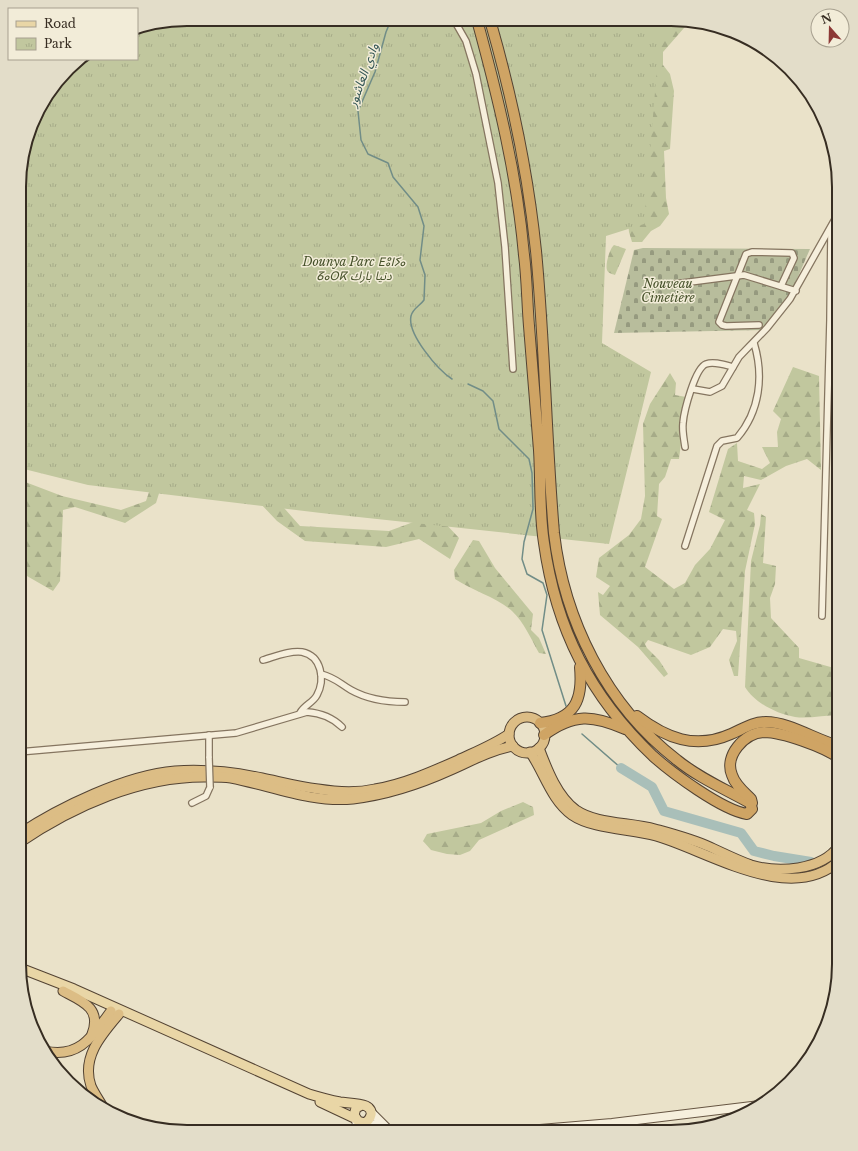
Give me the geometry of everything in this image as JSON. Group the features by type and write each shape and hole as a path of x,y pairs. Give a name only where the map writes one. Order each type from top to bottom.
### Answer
{"highway":[{"path":"479,26 504,125 522,229 538,445 543,541 554,594 565,627 579,661 602,698 627,730 660,762 706,794 744,814 751,811 751,799 736,784 730,770 731,760 735,751 741,742 749,736 764,732 777,734 832,754"},
{"path":"491,26 516,125 533,225 538,272 554,533 559,566 568,602 584,642 597,667 620,703 645,732 677,760 724,791 752,805"},
{"path":"540,723 559,719 575,706 581,686 579,661"},
{"path":"620,703 660,732 685,740 698,741 718,739 751,724 766,722 781,725 832,743"},
{"path":"26,830 44,818 103,791 160,773 186,771 225,772 251,775 311,788 362,791 389,786 432,771 490,746 509,734 514,723 521,718 533,718 540,723 544,734 539,748 563,798 577,811 588,816 639,825 672,833 708,846 752,865 768,868 792,868 817,863 832,854"},
{"path":"544,734 566,722 581,718 605,720 627,730"},
{"path":"509,734 513,746 520,751 530,752 539,748"},
{"path":"26,838 69,813 116,794 171,778 229,778 307,797 329,800 352,799 384,794 406,788 493,751 513,746"},
{"path":"530,752 560,804 572,814 589,823 657,836 687,846 735,868 764,875 783,877 811,875 828,870 832,867"},
{"path":"62,991 85,1003 92,1010 95,1017 95,1025 90,1039"},
{"path":"52,1052 68,1052 82,1046 115,1013"},
{"path":"98,1098 91,1085 89,1064 98,1041 115,1013"}],"main road":[{"path":"26,970 74,989 309,1094 368,1107 371,1112 385,1125"},
{"path":"26,976 115,1013 355,1118 365,1125 371,1117 371,1112"},
{"path":"355,1118 356,1108 362,1105"},
{"path":"582,1125 612,1123 744,1107"}],"street":[{"path":"457,26 466,42 476,74 496,170 506,247 513,369"},
{"path":"693,389 710,392 719,389 739,357 754,343 796,291 832,224"},
{"path":"822,616 830,320 830,228"},
{"path":"759,326 726,326 720,324 720,318 745,256 750,252 791,252 794,258 781,286"},
{"path":"667,285 738,275 752,277 796,291"},
{"path":"684,546 718,444 722,441 732,441 736,438 755,407 758,396 760,368 754,343"},
{"path":"685,447 683,423 698,371 705,364 716,363 733,367"},
{"path":"263,660 295,652 302,652 309,655 318,663 321,674 316,697 303,707 300,713"},
{"path":"321,674 337,680 358,693 382,700 405,702"},
{"path":"26,751 248,731 300,713 312,712 332,718 342,728"},
{"path":"192,803 206,796 210,787 209,735"},
{"path":"355,1118 357,1125"}],"green space":[{"name":"Dounya Parc ⴹⵓⵏⵢⴰ ⵒⴰⵔⴽ دنيا بارك","path":"177,26 660,26 644,224 606,236 602,343 651,372 609,544 321,513 88,485 26,470 27,166 31,145 38,126 53,98 73,73 88,60 138,60 138,34 145,31"},
{"path":"650,26 685,26 663,52 663,65 670,74 674,91 670,149 664,151 666,198 669,214 660,226 651,231 642,242 632,242 629,232 626,205"},
{"path":"614,245 626,249 615,275 607,270 608,256"},
{"name":"Nouveau Cimetière","path":"643,248 810,249 790,295 763,330 614,333 634,250"},
{"path":"793,367 819,376 821,470 807,459 786,466 761,480 744,476 743,488 760,484 747,510 754,513 755,524 745,571 738,676 734,676 729,660 737,641 736,631 723,629 710,647 691,655 648,640 645,644 647,648 659,660 668,674 664,677 638,647 600,615 598,592 603,595 610,586 596,577 599,558 629,535 641,519 645,496 643,424 650,404 670,373 676,383 675,395 686,397 680,423 681,443 679,459 671,459 665,477 659,484 657,516 662,519 645,567 674,589 685,583 695,565 710,549 725,520 709,512 728,449 737,443 738,461 762,469 770,463 762,447 778,447 777,432 781,419 773,411"},
{"path":"159,462 188,469 218,469 251,479 277,500 300,526 389,531 427,517 444,522 459,538 450,559 419,539 386,547 305,541 277,521 242,484 212,476 170,472 161,487 156,503 125,523 75,507 63,510 60,581 53,591 26,575 26,482 62,496 121,510 146,501"},
{"path":"761,514 766,517 763,563 776,566 775,584 770,598 771,618 799,648 799,658 832,667 832,716 805,718 780,713 754,698 745,687 751,561 760,525"},
{"path":"473,540 479,541 495,568 533,614 531,630 539,638 546,654 539,653 524,625 506,606 455,579 454,570"},
{"path":"523,802 533,807 534,815 479,840 470,851 460,855 447,854 431,850 423,841 427,834 481,823 501,811"}],"waterway":[{"name":"وادي العاشور","path":"388,26 375,72 358,111 361,140 368,154 388,163 393,177 418,207 424,226 420,260 425,275 424,300 412,313 411,324 425,351 439,368 452,379"},
{"path":"468,384 483,391 493,401 499,429 529,459 532,473 533,509 524,542 522,559 527,574 543,583 547,595 542,630 566,706"},
{"path":"582,734 621,768"},
{"path":"621,768 652,787 664,811 741,833 754,851 811,862"}]}
